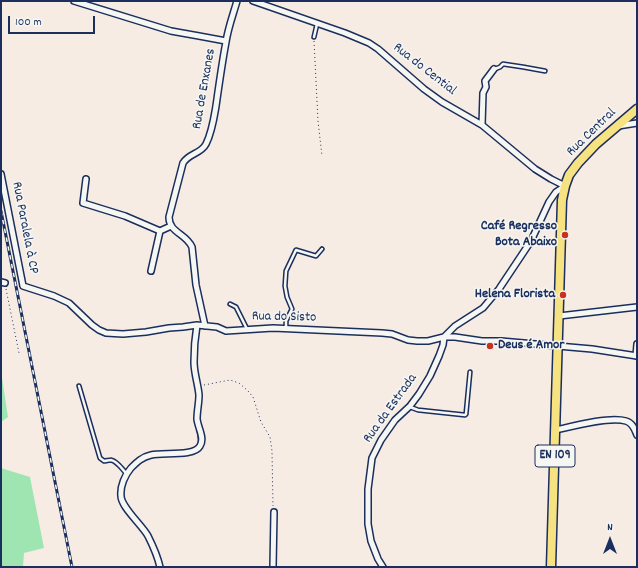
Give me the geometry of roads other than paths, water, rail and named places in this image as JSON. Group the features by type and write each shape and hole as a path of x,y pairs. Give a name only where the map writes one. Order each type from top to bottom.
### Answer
{"main road":[{"name":"Rua Central","path":"557,346 562,200 565,186 569,175 578,163 596,144 637,109"},
{"name":"EN 109","path":"551,567 556,430 557,346"}],"street":[{"path":"74,1 171,31 226,41"},
{"name":"Rua de Enxanes","path":"171,226 169,217 183,163 189,156 203,150 209,138 214,118 226,41 237,1"},
{"name":"Rua do Cential","path":"253,1 360,39 378,49 424,89 442,102 482,125 536,169 565,186"},
{"path":"482,125 483,93 486,87 485,81 494,69"},
{"path":"616,127 637,124"},
{"name":"Rua Paralela à CP","path":"1,174 23,286"},
{"path":"86,179 83,204 125,216 160,231 171,226 186,238 192,247 196,285 205,326"},
{"path":"444,337 455,326 483,308 499,289 531,241 549,202 556,192 565,186"},
{"path":"151,271 160,231"},
{"name":"Rua do Sisto","path":"23,286 54,296 69,303 92,325 106,333 123,334 146,332 197,325 217,327 226,331 273,328 382,333 392,334 408,340 417,341 455,337 482,341 501,341 592,349 637,356"},
{"path":"558,316 637,307"},
{"path":"160,567 148,536 126,508 120,497 126,474 137,461 150,455 189,453 196,450 200,446 202,440 197,419 199,401 194,362 197,325"},
{"name":"Rua da Estrada","path":"383,567 371,541 368,524 368,489 372,458 380,440 395,420 410,406 430,376 443,345 444,337"},
{"path":"637,344 637,356"},
{"path":"556,430 604,420 617,420 628,421 634,427 637,435"},
{"path":"273,567 274,512"}],"lane":[{"path":"314,38 317,23"},
{"path":"494,69 500,68 503,64 523,66 545,71"},
{"path":"286,329 286,321 292,309 286,297 286,271 296,250 316,256 322,248"},
{"path":"230,304 236,307 247,329"},
{"path":"410,406 418,410 465,416 470,372"},
{"path":"78,386 100,458 104,461 110,460 114,462 126,474"}],"railway":[{"path":"1,211 72,567"}],"place":[{"name":"Café Regresso Bota Abaixo","path":"565,235"},
{"name":"Helena Florista","path":"563,295"},
{"name":"Deus é Amor","path":"490,346"}]}
